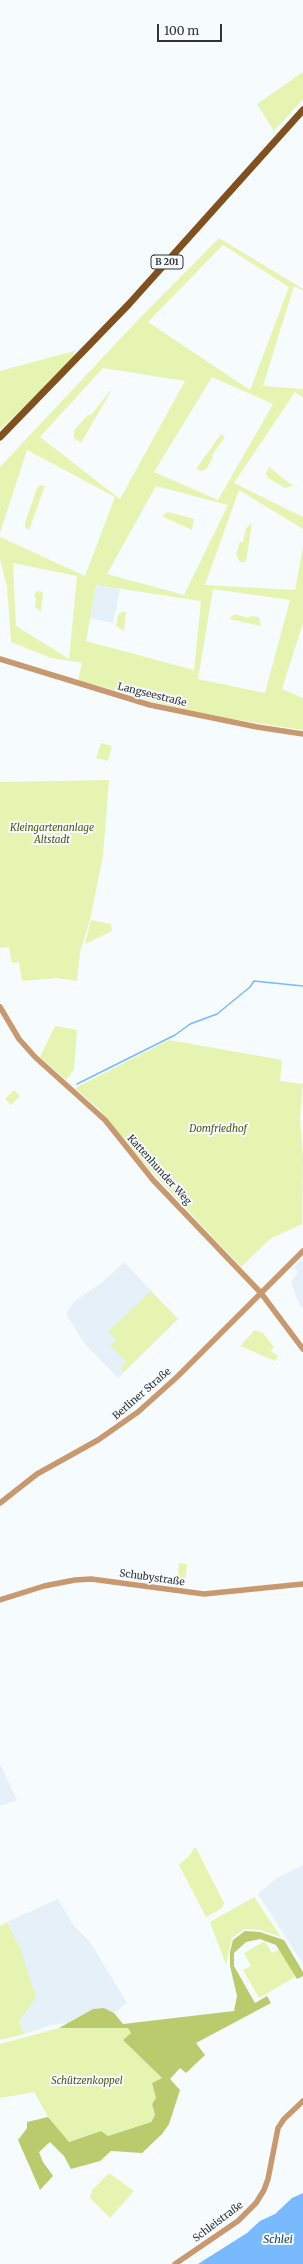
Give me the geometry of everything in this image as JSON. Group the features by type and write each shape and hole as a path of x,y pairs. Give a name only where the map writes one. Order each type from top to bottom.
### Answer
{"main road":[{"name":"B 201","path":"0,437 129,304 303,110"}],"street":[{"name":"Langseestraße","path":"0,660 150,705 257,727 303,734"},
{"name":"Kattenhunder Weg","path":"0,1007 19,1038 35,1058 93,1108 153,1180 261,1293 303,1348"},
{"name":"Berliner Straße","path":"0,1503 37,1474 98,1440 138,1412 177,1377 303,1251"},
{"name":"Schubystraße","path":"0,1600 44,1586 75,1580 91,1579 204,1594 303,1584"},
{"name":"Schleistraße","path":"175,2264 238,2221 256,2203 264,2190 268,2179 275,2138 284,2119 303,2101"}],"shaded area":[{"path":"96,585 120,589 113,623 90,618"},
{"path":"303,1258 303,1308 300,1306 291,1282 298,1272 294,1267"},
{"path":"124,1262 178,1319 118,1378 85,1344 66,1314 74,1302 105,1280"},
{"path":"0,1764 17,1800 0,1806"},
{"path":"303,1865 303,1964 258,1894 277,1878"},
{"path":"58,1899 74,1926 90,1942 127,2003 114,2013 104,2008 93,2009 67,2023 51,2025 24,2034 19,2021 20,1948 7,1922"}],"green space":[{"path":"303,72 303,99 274,131 257,104"},
{"path":"219,238 303,289 303,291 294,286 263,386 303,389 303,398 295,392 234,483 303,517 303,529 239,490 205,585 295,590 303,546 303,623 282,689 303,698 303,730 232,719 173,707 78,680 82,663 51,658 11,642 7,587 0,559 0,537 85,576 115,497 27,450 0,533 0,467 135,323","holes":["223,245 289,287 250,390 148,322","103,368 185,381 120,499 40,437","212,377 273,404 218,500 154,472","156,486 228,505 184,595 107,574","13,563 77,576 69,659 16,626","96,585 201,601 194,670 86,641","213,589 290,600 265,693 198,679"]},
{"path":"74,351 74,356 31,401 0,430 0,371"},
{"path":"110,391 81,443 74,438 74,430 88,415 91,415"},
{"path":"221,434 225,437 212,455 213,458 206,469 201,471 196,469"},
{"path":"269,467 293,486 285,488 268,478 266,473"},
{"path":"40,485 45,486 29,530 25,527 25,523 37,488"},
{"path":"168,512 194,519 192,530 162,516"},
{"path":"252,523 246,562 240,562 236,554 240,542 243,542 246,528"},
{"path":"36,591 43,592 41,612 35,607 36,598 34,596"},
{"path":"122,612 126,612 124,631 116,626 118,615"},
{"path":"235,614 248,618 251,616 259,617 261,626 229,619"},
{"path":"101,743 112,746 108,761 96,758"},
{"name":"Kleingartenanlage Altstadt","path":"109,780 103,856 90,920 80,952 77,981 57,978 22,981 19,962 12,963 9,947 0,948 0,782"},
{"path":"91,920 111,924 112,931 85,944"},
{"path":"55,1026 77,1030 74,1069 66,1080 40,1057"},
{"name":"Domfriedhof","path":"169,1040 282,1060 280,1081 303,1084 300,1118 303,1157 302,1224 270,1239 241,1267 133,1152 100,1110 75,1088"},
{"path":"14,1090 20,1096 11,1105 5,1099"},
{"path":"151,1291 178,1319 124,1372 120,1368 126,1362 110,1345 116,1340 108,1332"},
{"path":"255,1330 263,1333 274,1347 271,1351 278,1356 275,1361 240,1346"},
{"path":"179,1563 187,1564 185,1584 177,1583"},
{"path":"194,1848 196,1848 224,1903 222,1908 206,1917 179,1865 190,1855"},
{"path":"254,1897 281,1937 260,1930 244,1929 232,1938 226,1965 210,1922"},
{"path":"7,1922 20,1948 36,1997 19,2021 24,2034 0,2040 0,1926"},
{"path":"245,1931 260,1932 284,1940 303,1972 303,1976 297,1979 276,1945 260,1939 246,1942 234,1953 234,1966 255,2003 267,1996 271,2003 196,2043 205,2055 186,2073 180,2068 170,2079 180,2090 169,2124 162,2134 142,2153 111,2151 100,2161 71,2169 64,2156 50,2142 39,2152 43,2162 53,2176 40,2190 18,2140 27,2128 27,2122 48,2117 69,2142 101,2131 108,2136 151,2122 155,2115 152,2104 156,2098 152,2083 162,2078 123,2040 131,2033 128,2028 59,2028 93,2009 104,2008 114,2013 123,2024 234,2011 237,1996 230,1966 230,1952 233,1940"},
{"path":"265,1941 272,1953 280,1949 295,1977 259,1998 243,1970 251,1966 244,1953"},
{"name":"Schützenkoppel","path":"59,2028 128,2028 131,2033 123,2040 162,2078 152,2083 156,2098 152,2104 155,2115 150,2122 108,2136 101,2131 68,2142 48,2117 34,2092 0,2098 0,2044"},
{"path":"109,2173 134,2191 110,2218 90,2198 92,2190"}],"water":[{"name":"Schlei","path":"303,2193 303,2264 198,2264 247,2233 260,2221 275,2214 292,2198"}],"waterway":[{"path":"77,1084 175,1035 190,1024 217,1014 250,987 254,981 303,986"}]}
